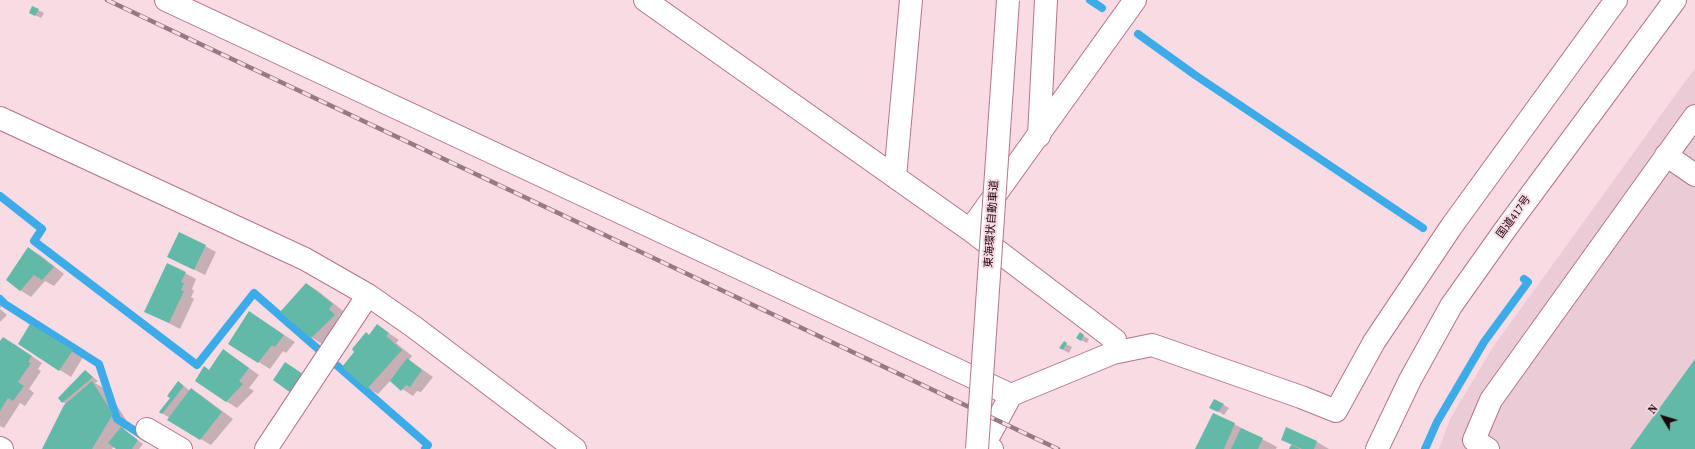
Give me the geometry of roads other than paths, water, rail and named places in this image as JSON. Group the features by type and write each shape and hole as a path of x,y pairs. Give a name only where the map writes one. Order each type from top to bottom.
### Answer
{"main road":[{"path":"166,0 1011,395"},
{"path":"645,0 970,230 1115,340 1113,353"},
{"path":"895,177 911,0"},
{"name":"東海環状自動車道","path":"977,449 1008,0"},
{"path":"1039,136 1046,0"},
{"path":"992,449 985,443 1011,395 1113,353 1152,345 1302,397 1336,411 1374,342 1451,226 1616,0"},
{"name":"国道417号","path":"1377,449 1410,380 1451,306 1507,227 1675,0"},
{"path":"970,230 1039,136 1127,3"},
{"path":"1488,449 1474,440 1491,400 1695,116"},
{"path":"0,118 304,259 368,296 414,327 575,449"},
{"path":"1666,155 1695,176"},
{"path":"266,449 368,296"},
{"path":"147,429 181,449"}],"waterway":[{"path":"1090,0 1102,8"},
{"path":"1138,34 1195,75 1423,228"},
{"path":"0,196 42,229 34,241 197,365 254,293 428,445 425,449"},
{"path":"1425,449 1437,422 1484,342 1528,282 1524,279"},
{"path":"0,299 5,304 99,364 117,419 146,438"}],"railway":[{"path":"107,0 1058,449"}]}
